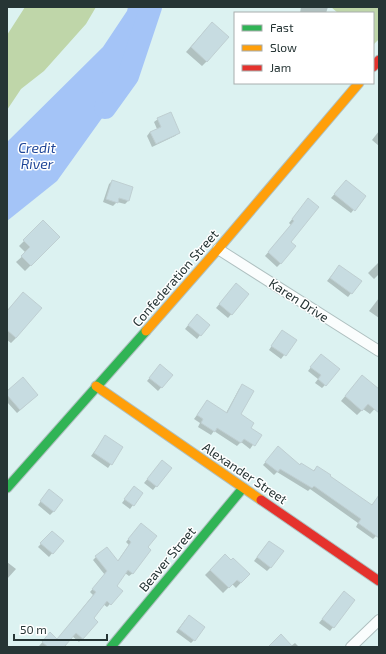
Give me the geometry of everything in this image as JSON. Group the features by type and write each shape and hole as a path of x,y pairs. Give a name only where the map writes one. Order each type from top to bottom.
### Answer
{"street":[{"name":"Confederation Street","path":"7,488 218,248 358,84"},
{"name":"Karen Drive","path":"218,248 379,352"},
{"name":"Alexander Street","path":"96,386 379,581"},
{"name":"Beaver Street","path":"110,647 243,488"},
{"path":"351,647 379,620"}],"green space":[{"path":"25,7 96,7 86,24 44,71 21,89 7,110 7,35"},
{"path":"331,7 379,7 379,39 374,44 374,12 337,12"}],"water":[{"name":"Credit River","path":"128,7 162,7 138,48 115,100 57,181 7,221 7,142 103,47 127,11"}],"building":[{"path":"212,22 229,37 207,62 191,47"},
{"path":"171,112 180,133 156,144 150,132 161,127 157,118"},
{"path":"112,180 133,187 129,201 119,198 118,203 106,199"},
{"path":"346,180 366,196 355,211 334,194"},
{"path":"308,198 319,207 291,242 296,246 281,264 268,252 294,221 292,219"},
{"path":"43,220 60,237 31,266 21,256 30,247 23,240"},
{"path":"339,265 362,281 352,294 330,278"},
{"path":"236,283 249,294 232,315 219,304"},
{"path":"23,292 42,308 16,338 7,330 7,311"},
{"path":"197,314 210,325 201,336 188,325"},
{"path":"282,330 297,340 286,356 271,346"},
{"path":"321,354 340,369 326,386 318,379 321,375 310,367"},
{"path":"160,364 173,375 162,388 149,378"},
{"path":"362,375 379,389 379,413 368,404 362,411 345,396"},
{"path":"23,377 38,395 20,410 7,395 7,391"},
{"path":"242,384 254,391 241,414 254,423 251,428 262,435 255,446 244,439 241,443 217,428 215,432 201,423 203,419 197,415 207,400 227,413"},
{"path":"105,435 123,447 112,465 94,453"},
{"path":"278,446 300,465 301,463 314,471 317,466 372,505 379,495 379,538 358,523 361,519 314,486 312,488 280,469 278,472 265,462"},
{"path":"162,460 172,468 157,487 147,479"},
{"path":"134,486 143,493 134,506 124,499"},
{"path":"49,489 63,500 54,512 40,501"},
{"path":"141,523 157,536 148,547 151,550 133,574 128,570 117,586 123,591 111,605 107,601 94,618 98,622 83,639 76,633 65,646 67,647 48,647 42,642 50,632 57,639 96,592 92,589 107,571 95,556 107,547 118,561 131,542 128,539"},
{"path":"52,531 64,541 53,554 40,543"},
{"path":"269,541 284,551 271,568 257,557"},
{"path":"225,554 231,560 233,558 250,574 241,583 237,580 229,588 210,570"},
{"path":"344,591 355,600 334,628 322,619"},
{"path":"189,615 205,627 195,641 179,629"},
{"path":"281,634 293,647 268,647"}],"waterway":[{"name":"Credit River","path":"105,108 128,76 151,7"}],"traffic: fast":[{"path":"7,488 146,331"},
{"path":"111,647 243,488"}],"traffic: slow":[{"path":"146,331 358,84"},
{"path":"96,386 261,500"}],"traffic: jam":[{"path":"374,66 379,60"},
{"path":"261,500 379,581"}]}
